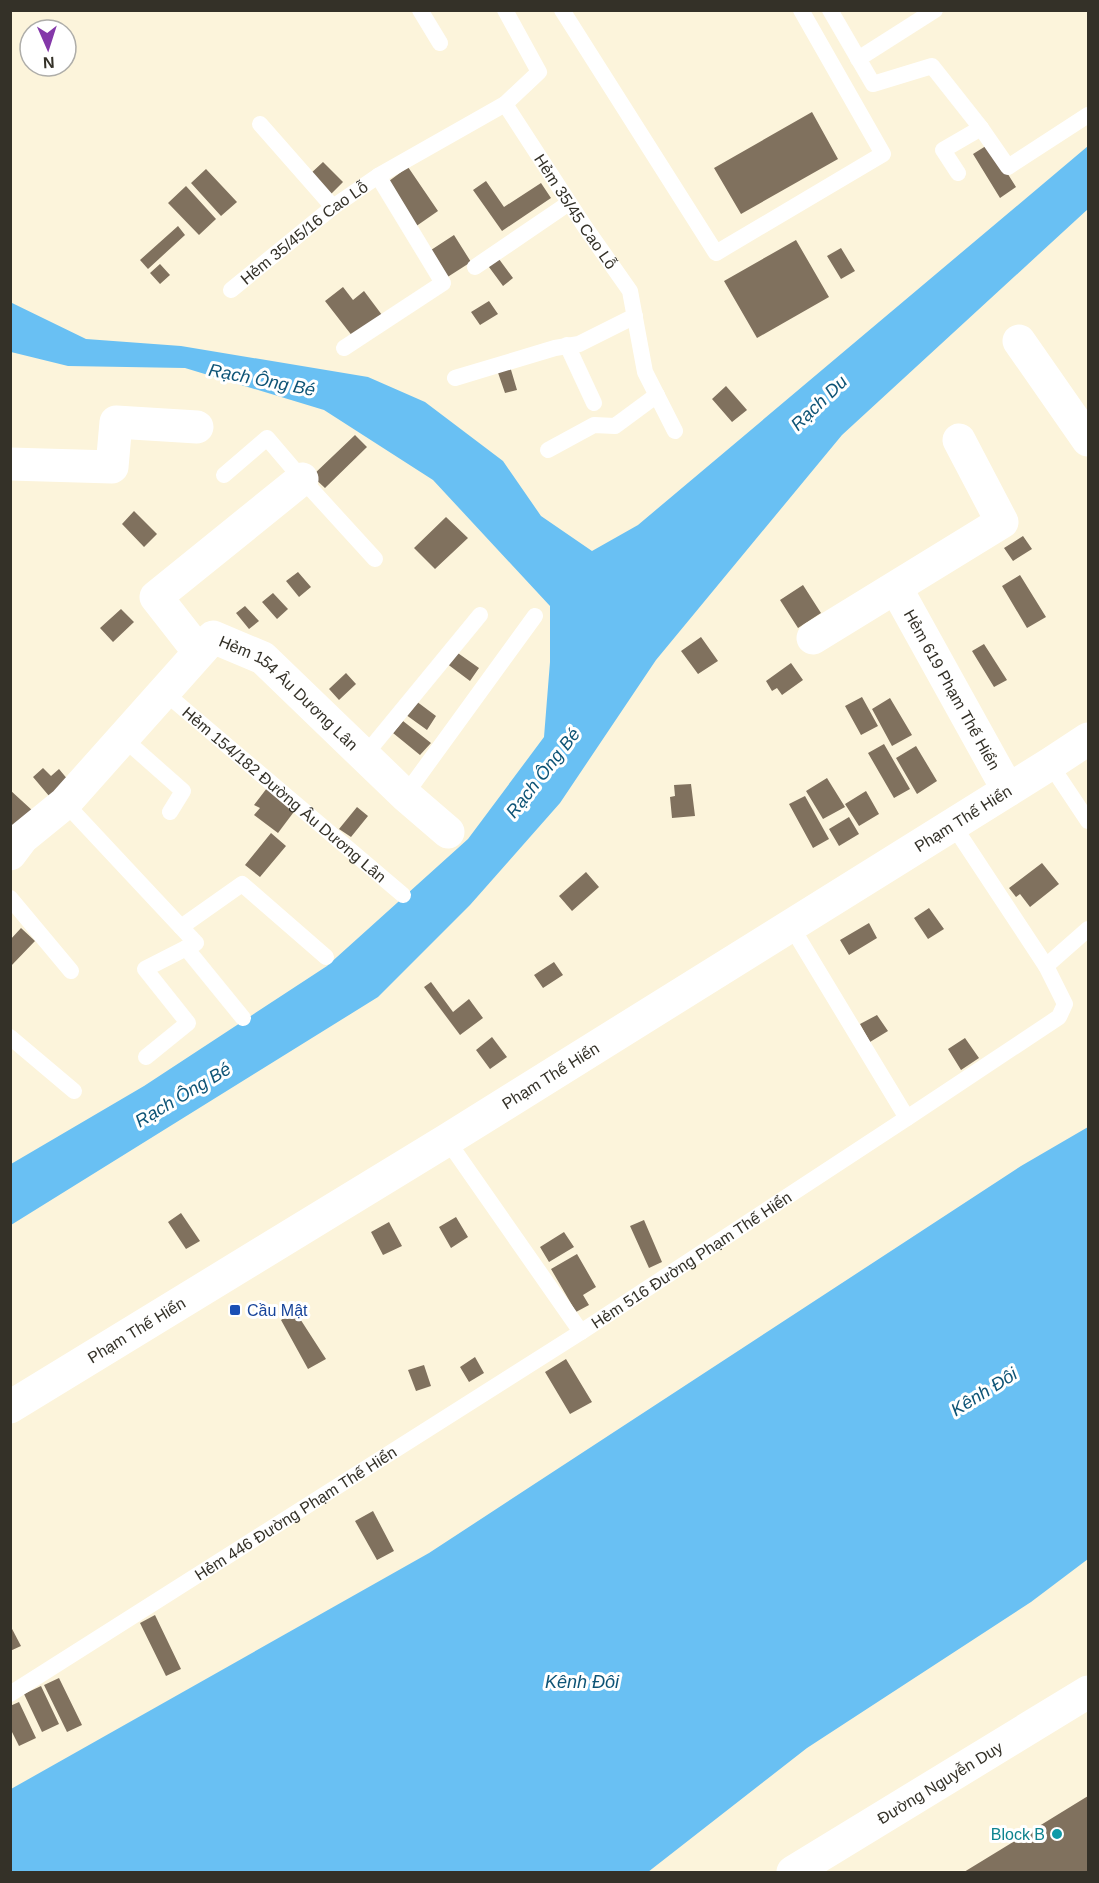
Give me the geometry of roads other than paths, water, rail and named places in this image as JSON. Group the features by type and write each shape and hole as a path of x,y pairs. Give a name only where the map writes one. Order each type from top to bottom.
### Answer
{"street":[{"path":"1018,341 1089,440"},
{"path":"10,464 112,467 116,422 197,427"},
{"path":"813,638 1002,522 959,440"},
{"path":"199,652 156,597 302,479"},
{"name":"Hẻm 619 Phạm Thế Hiển","path":"896,588 1008,790"},
{"name":"Hẻm 154 Âu Dương Lân","path":"10,854 22,838 65,803 213,637 263,658 405,795 448,832"},
{"name":"Phạm Thế Hiển","path":"10,1407 447,1140 1089,739"},
{"name":"Đường Nguyễn Duy","path":"793,1872 1089,1692"}],"lane":[{"path":"420,10 440,43"},
{"path":"505,10 539,72 505,104"},
{"path":"562,10 716,253 883,154 801,10"},
{"path":"830,10 873,84 932,66 981,128 1008,167 1089,115"},
{"path":"858,59 935,10"},
{"name":"Hẻm 35/45/16 Cao Lỗ","path":"231,290 333,207 378,176 505,104"},
{"name":"Hẻm 35/45 Cao Lỗ","path":"505,104 569,203 630,291 645,372 675,431"},
{"path":"260,124 333,207"},
{"path":"958,173 943,150 981,128"},
{"name":"Hẻm 35/45/16 Cao Lỗ","path":"344,348 443,283 378,176"},
{"path":"475,267 569,203"},
{"path":"455,378 567,345 579,344 634,316"},
{"path":"567,345 594,403"},
{"path":"548,450 594,425 615,426 657,395"},
{"path":"224,475 267,438 375,559"},
{"path":"364,755 480,615"},
{"path":"405,795 535,616"},
{"name":"Hẻm 154/182 Đường Âu Dương Lân","path":"164,692 403,895"},
{"path":"123,738 183,791 170,812"},
{"path":"1050,764 1089,821"},
{"path":"65,803 196,943 145,969 188,1023 146,1057"},
{"path":"953,825 1046,966 1089,929"},
{"path":"182,927 242,884 326,957"},
{"path":"10,898 71,971"},
{"path":"791,926 907,1118"},
{"path":"186,948 243,1018"},
{"name":"Hẻm 516 Đường Phạm Thế Hiển","path":"447,1140 581,1332 1059,1017 1065,1004 1046,966"},
{"path":"10,1037 75,1091"},
{"name":"Hẻm 446 Đường Phạm Thế Hiển","path":"10,1694 581,1332"}],"water":[{"path":"1088,146 1088,209 842,435 656,660 560,803 470,905 378,997 11,1225 11,1164 144,1086 327,966 468,839 544,737 550,662 550,606 433,480 324,410 185,368 68,366 11,352 10,302 86,339 181,346 368,377 425,402 503,461 541,516 592,551 638,525"},
{"name":"Kênh Đôi","path":"1088,1127 1088,1559 1031,1602 807,1748 648,1872 11,1872 11,1789 429,1553 1021,1166"}],"place":[{"name":"Cầu Mật","path":"235,1310"},
{"name":"Block B","path":"1057,1834"}],"water label":[{"name":"Rạch Ông Bé","path":"262,380"},
{"name":"Rạch Du","path":"819,403"},
{"name":"Rạch Ông Bé","path":"543,773"},
{"name":"Rạch Ông Bé","path":"183,1095"}]}
